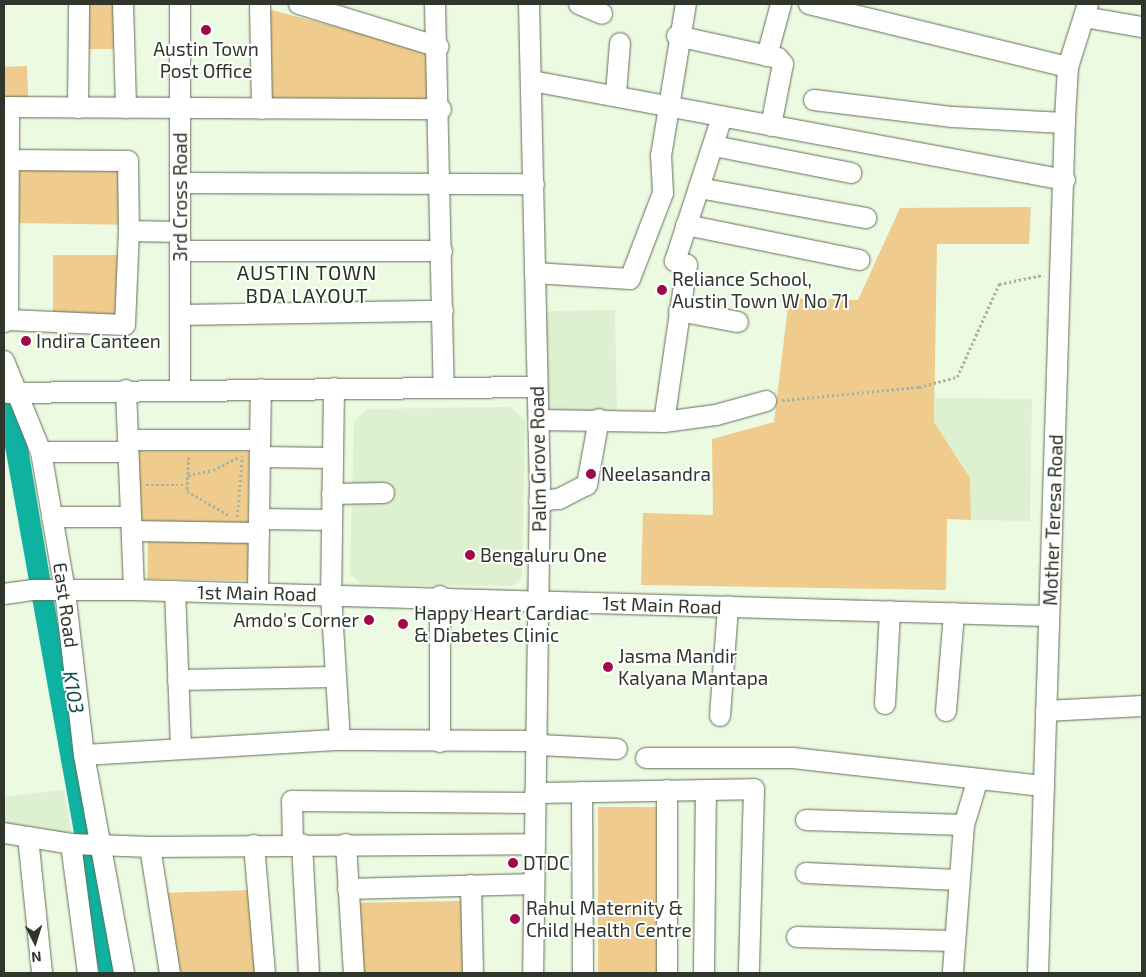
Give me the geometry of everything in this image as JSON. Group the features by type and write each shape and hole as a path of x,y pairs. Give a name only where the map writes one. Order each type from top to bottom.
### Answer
{"street":[{"path":"78,108 79,4"},
{"path":"123,4 126,108"},
{"name":"3rd Cross Road","path":"180,4 180,390"},
{"path":"260,4 262,108"},
{"path":"299,4 439,46"},
{"path":"435,4 439,46 441,109 444,387"},
{"name":"Palm Grove Road","path":"530,4 540,501 539,743 534,798 533,973"},
{"path":"579,4 602,14"},
{"path":"535,273 630,279 663,193 659,177 678,36 686,4"},
{"path":"767,56 780,4"},
{"path":"809,4 842,8 1068,67"},
{"path":"1086,10 1142,27"},
{"name":"Mother Teresa Road","path":"1038,973 1065,180 1065,123 1068,67 1086,10"},
{"path":"678,36 767,56 783,64 771,126"},
{"path":"616,94 620,43"},
{"path":"532,81 616,94 668,108 1065,180"},
{"path":"814,100 953,117 1065,123"},
{"path":"8,160 128,161 129,231 125,325 6,321 8,160 6,107 441,109"},
{"path":"664,422 687,266 674,261 714,146 722,117"},
{"path":"714,146 851,173"},
{"path":"180,182 534,184"},
{"path":"699,188 866,218"},
{"path":"686,225 859,260"},
{"path":"129,231 180,241 442,250"},
{"path":"180,315 443,311"},
{"path":"679,311 738,322"},
{"name":"East Road","path":"4,361 9,393 41,452 52,517 49,590 84,755 124,973"},
{"path":"9,393 126,390 537,387"},
{"path":"334,388 331,594 340,740"},
{"path":"258,592 259,526 255,448 261,389"},
{"path":"126,390 134,590"},
{"path":"539,420 599,419 664,422 716,416 766,401"},
{"path":"540,501 559,499 587,485 599,419"},
{"path":"41,452 128,446 189,450 255,448 333,458"},
{"path":"332,494 384,493"},
{"path":"52,517 131,524 259,526 332,520"},
{"name":"1st Main Road","path":"4,594 49,590 258,592 440,596 539,601 1049,616"},
{"path":"175,591 181,749"},
{"path":"440,596 440,742"},
{"path":"720,716 728,606"},
{"path":"885,704 890,611"},
{"path":"946,711 954,613"},
{"path":"178,680 336,677"},
{"path":"1046,711 1142,706"},
{"path":"84,755 340,740 539,743 617,749"},
{"path":"646,758 793,758 1044,786"},
{"path":"953,973 957,880 964,825 978,779"},
{"path":"309,973 292,800 534,798 582,792 754,789 749,973"},
{"path":"666,973 667,790"},
{"path":"704,973 706,790"},
{"path":"582,792 583,973"},
{"path":"806,820 964,825"},
{"path":"4,833 73,844 150,847 297,844 534,844"},
{"path":"28,837 42,973"},
{"path":"73,844 88,973"},
{"path":"346,844 354,973"},
{"path":"254,845 265,973"},
{"path":"150,847 170,973"},
{"path":"806,873 957,880"},
{"path":"348,889 534,884"},
{"path":"471,885 473,973"},
{"path":"797,937 953,941"}],"path":[{"path":"766,401 919,388 957,377 999,284 1022,276 1061,274"},
{"path":"224,454 255,448"},
{"path":"188,475 213,470 255,448"},
{"path":"189,450 187,491 212,502 237,524 255,448"},
{"path":"140,484 188,485"}],"shaded area":[{"path":"84,4 120,4 120,49 84,49"},
{"path":"267,9 431,51 432,104 270,103"},
{"path":"27,66 28,103 5,104 4,67"},
{"path":"17,169 124,171 123,225 16,223"},
{"path":"1031,207 1029,244 937,244 934,422 970,478 971,520 947,519 946,590 641,585 643,513 713,515 712,439 774,422 789,298 858,300 900,208"},
{"path":"53,255 120,255 120,319 53,319"},
{"path":"615,310 617,414 545,415 543,311"},
{"path":"935,398 1032,399 1030,521 971,520 970,478 934,422"},
{"path":"510,407 525,420 522,578 513,586 363,585 350,574 354,421 368,409"},
{"path":"137,451 249,451 248,529 147,528 137,515"},
{"path":"148,541 250,543 249,581 147,579"},
{"path":"64,790 72,839 4,827 4,797"},
{"path":"598,807 662,807 662,973 598,973"},
{"path":"253,890 261,973 175,973 161,893"},
{"path":"462,901 463,973 361,973 360,903"}],"water":[{"path":"4,388 27,442 117,973 99,973 4,441"}],"place":[{"name":"Austin Town Post Office","path":"206,30"},
{"name":"Reliance School, Austin Town W No 71","path":"662,290"},
{"name":"Indira Canteen","path":"26,341"},
{"name":"Neelasandra","path":"591,474"},
{"name":"Bengaluru One","path":"470,555"},
{"name":"Amdo's Corner","path":"369,620"},
{"name":"Happy Heart Cardiac & Diabetes Clinic","path":"403,624"},
{"name":"Jasma Mandir Kalyana Mantapa","path":"608,667"},
{"name":"DTDC","path":"513,863"},
{"name":"Rahul Maternity & Child Health Centre","path":"515,919"}],"district":[{"name":"AUSTIN TOWN BDA LAYOUT","path":"307,284"}],"water label":[{"name":"K103","path":"74,692"}]}
